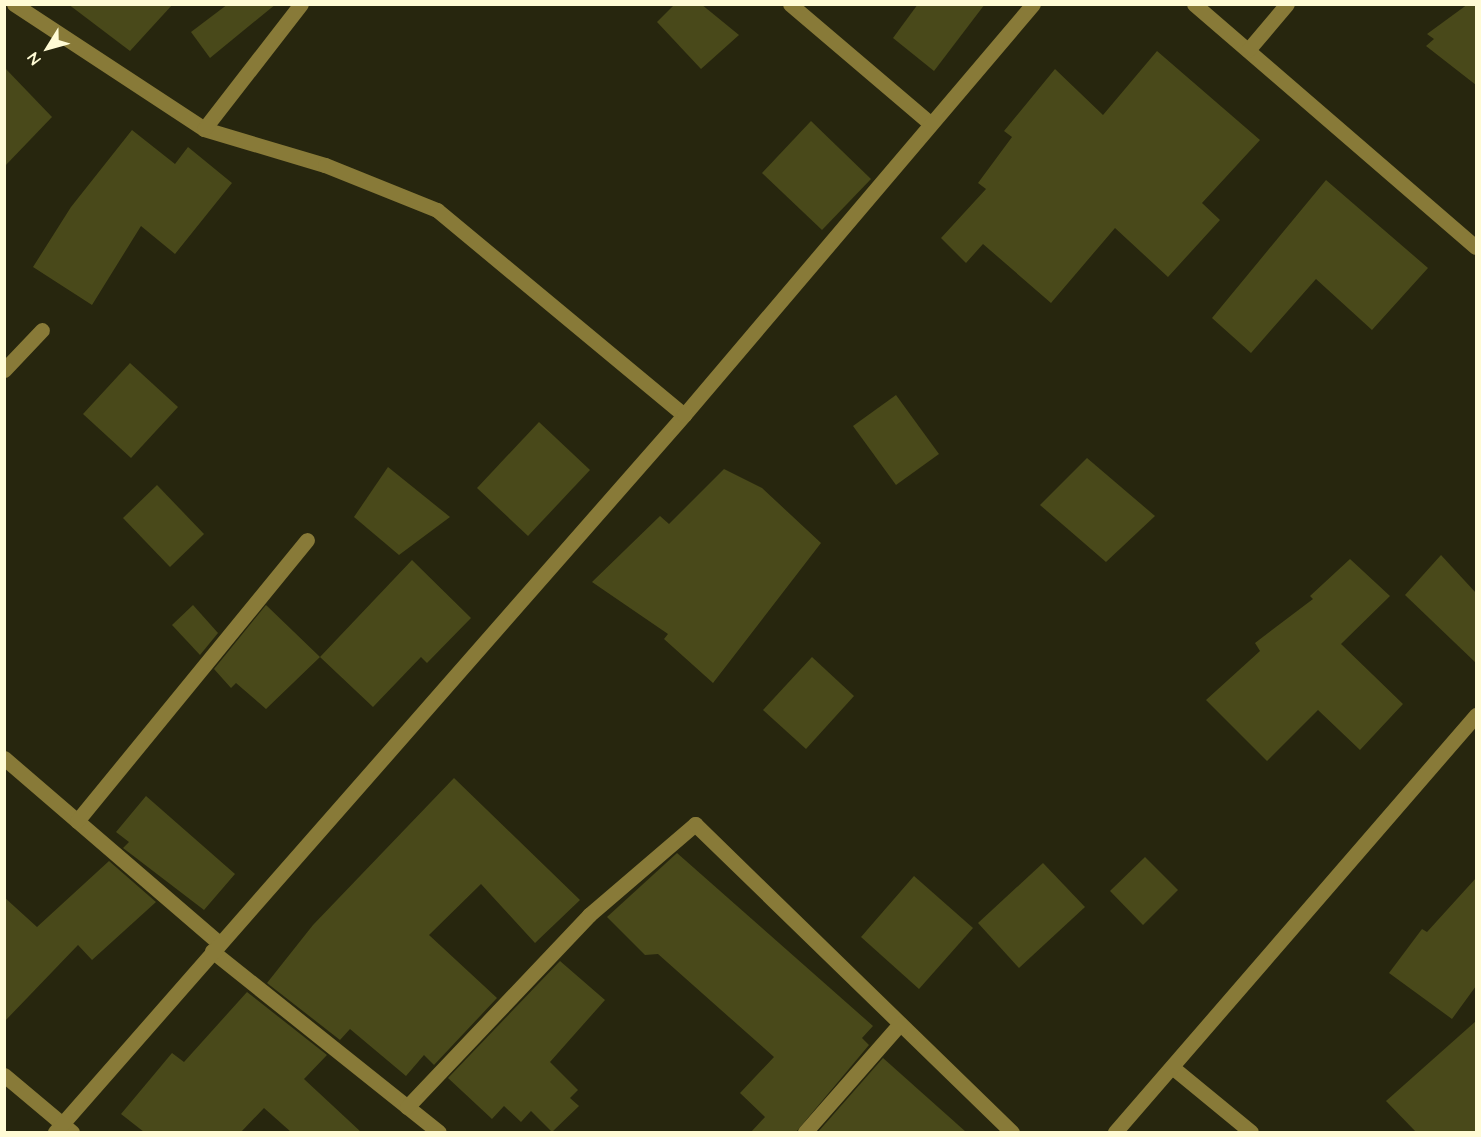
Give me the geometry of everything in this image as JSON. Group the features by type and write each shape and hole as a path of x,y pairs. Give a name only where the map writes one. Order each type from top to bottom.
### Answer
{"street":[{"path":"14,4 204,129 325,165 437,210 684,415"},
{"path":"204,129 301,4"},
{"path":"790,4 930,123"},
{"path":"4,1075 63,1130 215,947 684,415 1033,4"},
{"path":"1194,4 1476,246"},
{"path":"1248,50 1287,4"},
{"path":"4,370 42,330"},
{"path":"77,821 307,540"},
{"path":"1115,1132 1476,715"},
{"path":"4,758 215,947 439,1132"},
{"path":"407,1107 589,915 695,824 1012,1132"},
{"path":"805,1132 900,1024"},
{"path":"1172,1067 1251,1132"}],"building":[{"path":"68,4 173,4 130,51"},
{"path":"228,4 276,4 210,58 191,32"},
{"path":"675,4 701,4 739,35 701,69 657,22"},
{"path":"918,4 985,4 934,71 893,38"},
{"path":"1468,4 1476,4 1476,85 1426,46 1434,39 1427,34"},
{"path":"1157,51 1260,140 1202,203 1220,220 1168,277 1115,228 1051,303 983,244 966,263 941,238 986,189 978,183 1012,137 1004,131 1055,69 1103,115"},
{"path":"4,67 52,117 4,167"},
{"path":"811,121 871,179 822,230 762,173"},
{"path":"132,130 175,164 188,147 232,183 175,254 141,226 92,305 33,267 71,207"},
{"path":"1326,180 1428,268 1372,330 1316,279 1251,353 1212,318"},
{"path":"130,363 178,407 131,458 83,414"},
{"path":"896,395 939,454 896,485 853,426"},
{"path":"539,422 590,470 528,536 477,488"},
{"path":"1087,458 1155,516 1106,562 1040,505"},
{"path":"388,467 450,517 399,555 354,517"},
{"path":"724,469 762,488 821,543 713,683 664,639 668,634 592,582 660,516 669,524"},
{"path":"157,485 204,534 170,567 123,518"},
{"path":"1441,555 1476,593 1476,663 1405,595"},
{"path":"1350,559 1390,596 1341,644 1403,704 1360,750 1318,710 1267,761 1206,700 1260,651 1255,643 1313,599 1310,596"},
{"path":"412,560 471,618 427,663 421,657 373,707 320,657"},
{"path":"193,605 218,633 200,655 172,625"},
{"path":"266,605 320,657 266,709 236,683 231,688 214,669"},
{"path":"812,657 854,696 806,749 763,710"},
{"path":"454,778 580,900 535,943 481,884 429,935 497,998 434,1065 424,1055 406,1076 350,1029 340,1040 267,983 313,925"},
{"path":"146,796 235,874 204,910 123,848 129,842 116,832"},
{"path":"677,853 873,1026 862,1038 869,1045 796,1132 751,1132 765,1117 740,1093 774,1057 658,954 645,955 607,917"},
{"path":"1145,857 1178,890 1143,925 1110,891"},
{"path":"109,861 156,902 92,960 78,945 4,1022 4,897 37,927"},
{"path":"1043,863 1085,907 1019,968 978,923"},
{"path":"914,876 973,928 919,989 861,937"},
{"path":"1476,878 1476,986 1452,1019 1389,973 1422,929 1427,932"},
{"path":"560,961 605,1000 550,1062 578,1090 570,1098 579,1106 552,1132 531,1111 521,1122 504,1106 492,1119 448,1078"},
{"path":"247,992 327,1055 304,1079 361,1132 291,1132 264,1108 241,1132 144,1132 121,1114 172,1053 184,1062"},
{"path":"1476,1021 1476,1132 1416,1132 1386,1101"},
{"path":"883,1058 966,1132 818,1132"}]}
